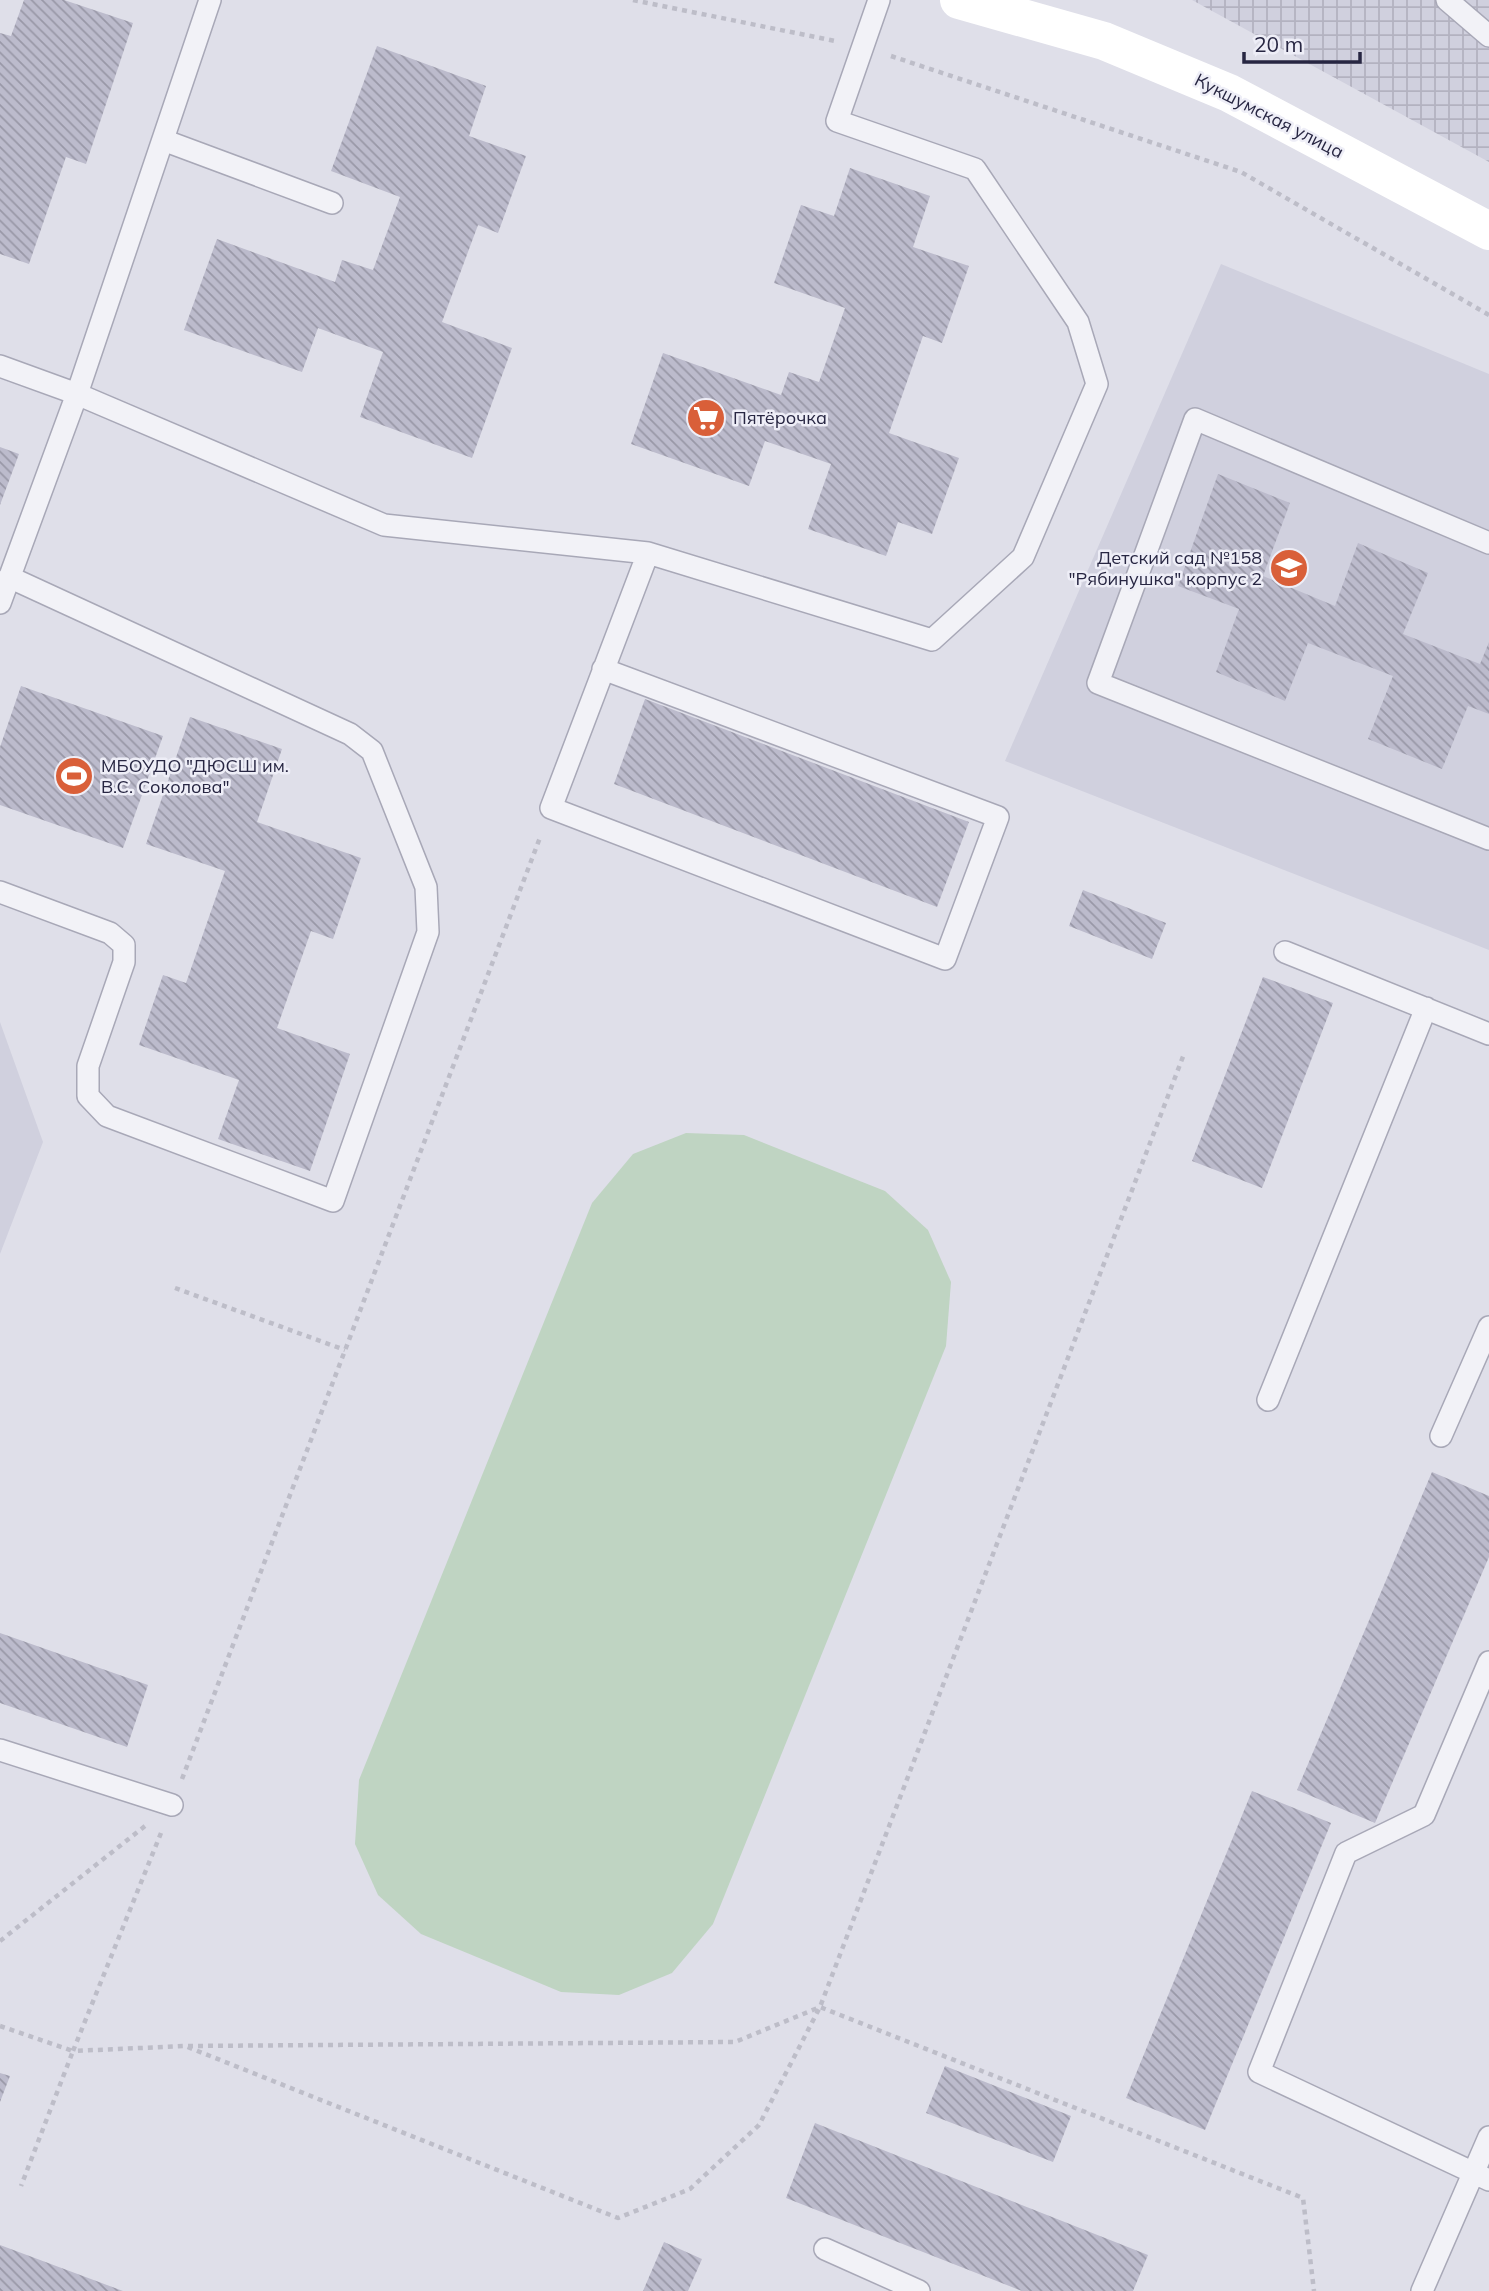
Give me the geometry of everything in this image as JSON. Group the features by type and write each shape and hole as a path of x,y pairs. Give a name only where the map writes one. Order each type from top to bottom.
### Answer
{"street":[{"name":"Кукшумская улица","path":"959,0 1104,41 1229,93 1489,231"}],"lane":[{"path":"0,603 77,394 210,0"},
{"path":"0,366 77,394 384,525 648,553 932,640 1023,557 1097,384 1078,322 975,169 837,121 880,0"},
{"path":"1447,0 1489,36"},
{"path":"163,140 332,203"},
{"path":"1489,543 1195,419 1098,683 1489,839"},
{"path":"603,670 998,817 945,959 551,808 603,670 648,553"},
{"path":"0,892 110,933 124,945 124,962 88,1066 88,1096 107,1116 333,1201 428,932 426,887 372,751 350,734 9,577"},
{"path":"1285,952 1489,1034"},
{"path":"1268,1400 1426,1008"},
{"path":"1441,1436 1489,1326"},
{"path":"1482,2177 1259,2072 1346,1853 1424,1815 1489,1662"},
{"path":"0,1750 172,1805"},
{"path":"1422,2291 1482,2177 1489,2137"},
{"path":"825,2249 919,2291"}],"path":[{"path":"633,0 863,47 1241,172 1489,315"},
{"path":"21,2186 172,1805 551,808"},
{"path":"185,2046 618,2218 690,2189 759,2125 820,2007 1184,1054"},
{"path":"176,1288 345,1350"},
{"path":"0,1941 172,1805"},
{"path":"0,2026 73,2051 185,2046 735,2042 820,2007 1303,2198 1314,2291"}],"shaded area":[{"path":"1192,0 1489,0 1489,162"},
{"name":"Детский сад №158 \"Рябинушка\" корпус 2","path":"1221,264 1489,374 1489,950 1005,761"},
{"path":"0,1022 43,1142 0,1254"}],"green space":[{"path":"686,1133 744,1135 885,1191 928,1230 951,1282 946,1346 713,1924 672,1973 619,1995 561,1992 421,1934 378,1895 355,1844 359,1780 592,1203 633,1154"}],"building":[{"path":"24,0 64,0 133,23 86,164 66,157 29,264 0,254 0,33 11,36"},
{"path":"377,46 486,86 469,136 526,156 498,233 478,225 442,322 512,348 472,458 360,417 383,352 318,328 302,372 184,330 217,239 335,282 342,260 373,270 400,197 331,171"},
{"path":"850,168 930,196 913,247 969,266 942,343 923,336 889,433 959,458 932,534 898,522 886,556 808,529 831,464 765,441 749,486 631,444 663,353 781,395 789,372 819,382 845,308 774,283 801,205 834,216"},
{"path":"0,447 19,454 0,505"},
{"path":"1218,474 1290,503 1263,576 1335,606 1358,543 1428,573 1403,634 1480,664 1489,642 1489,714 1468,706 1442,769 1368,739 1393,676 1308,643 1285,701 1216,672 1239,609 1178,586"},
{"name":"МБОУДО \"ДЮСШ им. В.С. Соколова\"","path":"21,686 163,736 123,848 0,805 0,747"},
{"path":"645,699 969,822 937,907 614,784"},
{"path":"190,717 282,749 257,822 361,858 333,939 311,931 277,1028 350,1054 310,1171 218,1139 239,1080 139,1045 163,975 186,983 225,871 146,844"},
{"path":"1083,890 1166,923 1152,959 1069,926"},
{"path":"1263,977 1333,1003 1262,1188 1192,1161"},
{"path":"1432,1472 1489,1496 1489,1557 1375,1823 1297,1790"},
{"path":"0,1633 148,1685 127,1747 0,1703"},
{"path":"1252,1791 1331,1823 1205,2130 1126,2098"},
{"path":"945,2066 1071,2116 1053,2162 926,2113"},
{"path":"0,2073 10,2076 0,2102"},
{"path":"815,2123 1148,2255 1133,2291 1022,2291 786,2198"},
{"path":"664,2242 702,2259 688,2291 643,2291"},
{"path":"0,2245 123,2291 0,2291"}],"place":[{"name":"Пятёрочка","path":"706,418"},
{"name":"Детский сад №158 \"Рябинушка\" корпус 2","path":"1289,568"},
{"name":"МБОУДО \"ДЮСШ им. В.С. Соколова\"","path":"74,776"}]}
